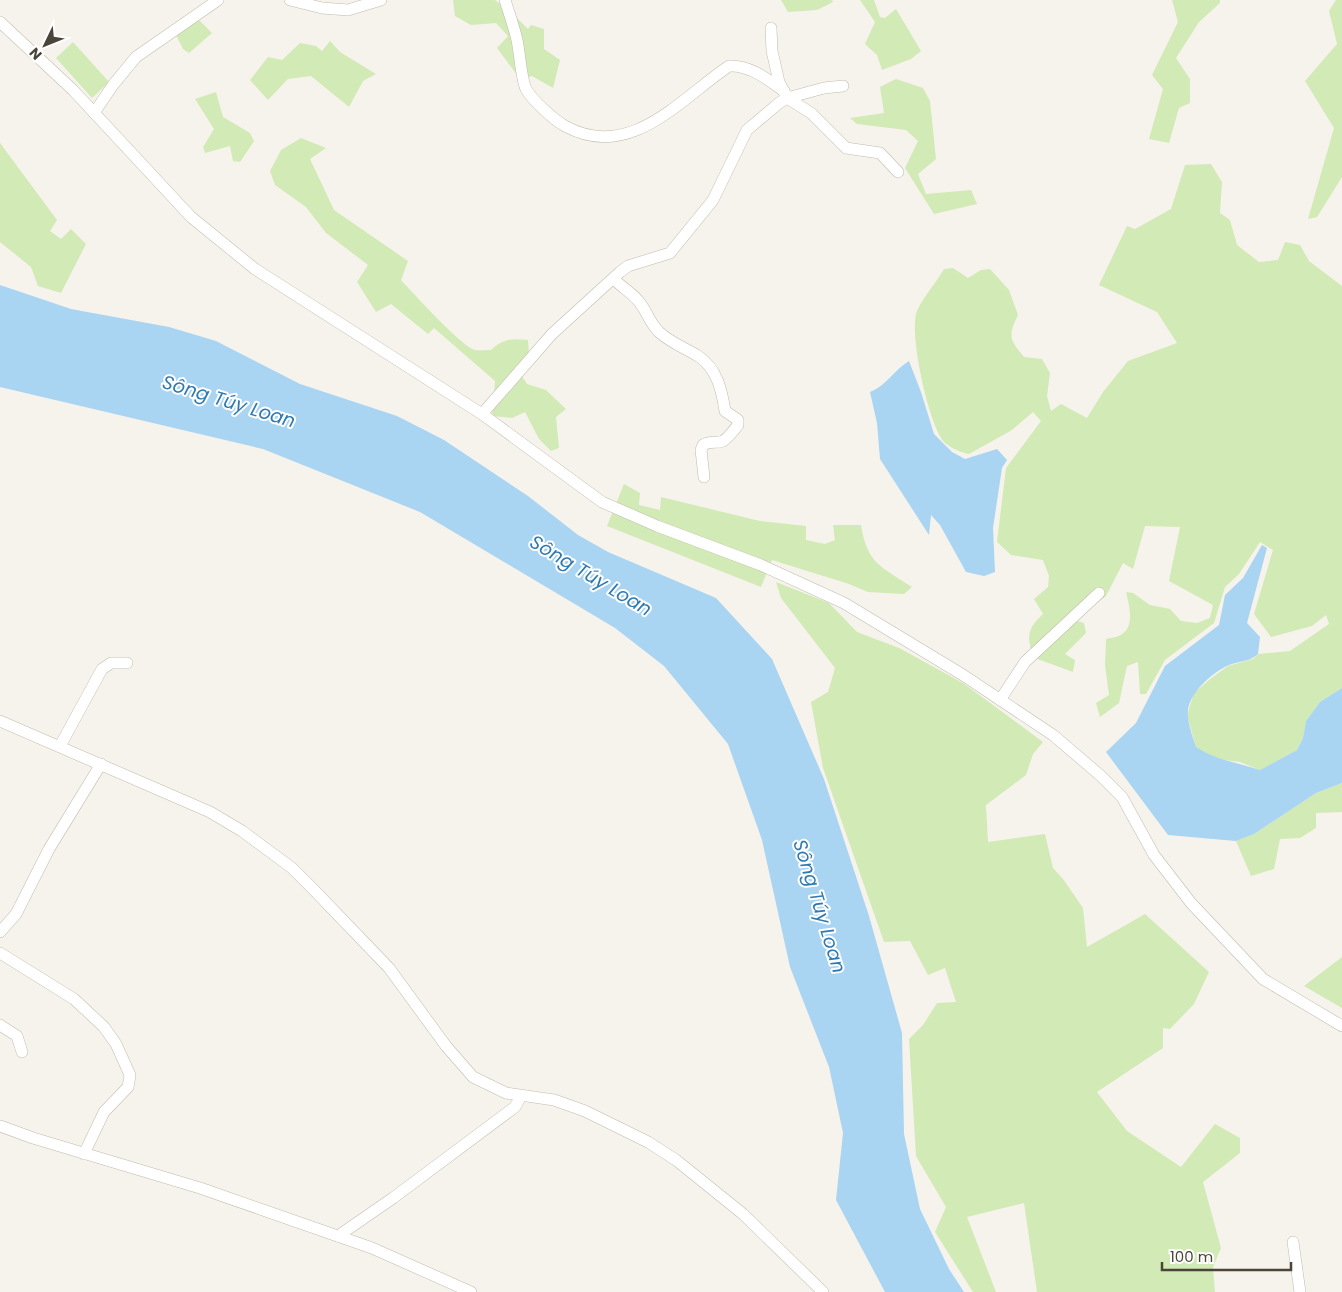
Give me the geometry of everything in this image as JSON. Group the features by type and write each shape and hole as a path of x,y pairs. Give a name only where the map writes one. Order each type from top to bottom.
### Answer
{"street":[{"path":"94,112 136,57 218,0"},
{"path":"290,0 322,8 354,10 382,0"},
{"path":"505,0 517,38 526,89 556,121 578,134 604,136 634,133 672,110 729,66 739,66 762,76 811,113 846,148 880,152 898,172"},
{"path":"0,22 94,112 191,218 255,270 482,414 614,509 761,565 844,603 898,634 1052,735 1101,776 1122,797 1154,855 1186,896 1263,979 1342,1026"},
{"path":"771,28 772,51 779,82 785,95"},
{"path":"482,414 552,334 628,266 670,253 713,200 747,130 785,95 843,86"},
{"path":"614,279 639,302 652,324 660,333 685,351 699,357 709,366 719,384 725,411 738,420 738,425 721,442 711,440 703,445 701,450 704,477"},
{"path":"1000,700 1025,662 1099,593"},
{"path":"60,746 102,669 111,663 128,663"},
{"path":"0,721 210,812 242,831 292,868 389,968 446,1046 473,1078 506,1093 554,1100 585,1111 648,1142 676,1160 744,1214 823,1292"},
{"path":"0,932 16,914 49,849 101,764"},
{"path":"0,953 74,999 104,1027 116,1044 130,1076 128,1087 104,1112 84,1154"},
{"path":"0,1025 17,1036 22,1052"},
{"path":"338,1236 393,1198 515,1107 521,1096"},
{"path":"0,1126 84,1154 200,1188 338,1236 372,1248 471,1292"},
{"path":"1292,1242 1300,1292"}],"green space":[{"path":"453,0 495,0 528,29 531,25 544,29 544,49 560,60 553,88 532,76 520,79 497,48 508,36 496,23 471,25 455,16"},
{"path":"781,0 832,0 833,2 817,10 788,12"},
{"path":"860,0 874,0 880,17 885,18 896,9 921,51 911,59 882,70 877,55 865,44 875,22"},
{"path":"1172,0 1220,0 1220,3 1199,22 1176,58 1190,79 1190,103 1179,108 1169,143 1149,139 1163,89 1152,75 1178,22"},
{"path":"1336,0 1342,0 1342,177 1317,217 1308,219 1334,128 1305,81 1337,44 1329,11"},
{"path":"198,19 212,33 189,53 183,49 175,33"},
{"path":"330,41 340,52 376,74 363,81 349,107 311,76 288,79 268,100 250,80 268,57 282,60 300,43 316,46 322,51"},
{"path":"73,42 109,82 92,98 56,58"},
{"path":"896,79 923,88 930,101 936,159 918,174 926,194 971,190 977,204 934,214 905,168 918,141 906,130 857,124 850,118 884,113 880,87"},
{"path":"216,92 223,117 250,133 254,141 240,162 233,161 230,146 205,153 203,147 214,129 195,99"},
{"path":"301,138 326,148 310,159 334,210 408,261 401,280 459,339 475,350 491,350 508,340 528,340 529,355 517,369 527,384 546,390 566,409 556,417 559,448 551,451 539,439 525,412 512,418 492,416 495,381 434,328 428,334 391,304 376,312 357,282 368,265 326,233 306,207 275,185 270,171 281,150"},
{"path":"0,143 57,220 50,231 61,239 71,229 86,244 61,293 38,286 31,267 0,242"},
{"path":"1211,164 1222,182 1220,213 1230,220 1237,245 1259,262 1278,260 1285,242 1300,245 1309,261 1342,286 1342,688 1320,702 1306,721 1303,738 1297,750 1260,770 1240,762 1215,759 1196,748 1187,715 1194,693 1228,666 1253,659 1258,654 1290,651 1329,624 1326,615 1312,626 1271,637 1254,614 1273,550 1260,542 1239,574 1225,587 1214,623 1165,660 1146,694 1140,694 1138,662 1127,666 1119,703 1100,717 1096,703 1109,695 1105,665 1106,639 1120,635 1129,626 1130,614 1126,592 1133,593 1150,605 1170,609 1181,621 1197,623 1210,618 1213,605 1169,581 1180,527 1145,526 1133,569 1123,563 1106,596 1074,620 1084,623 1086,633 1065,654 1075,660 1073,672 1032,657 1029,638 1031,629 1043,614 1034,599 1048,587 1049,576 1043,560 1011,555 997,542 1006,468 1041,421 1033,412 1012,430 969,454 947,445 939,434 927,400 915,338 917,311 944,269 953,268 968,278 981,270 990,269 1009,290 1018,315 1012,333 1015,346 1024,357 1042,359 1050,373 1047,396 1051,411 1061,404 1087,418 1103,392 1128,361 1177,343 1157,312 1099,285 1127,226 1135,229 1171,209 1185,165"},
{"path":"624,484 640,493 639,505 660,510 661,497 760,521 806,526 806,540 825,544 835,540 833,525 861,525 867,548 872,556 884,569 912,587 904,594 868,592 849,584 772,560 761,587 607,526"},
{"path":"776,582 829,603 857,632 899,648 963,683 1043,742 1033,754 1026,775 986,805 988,842 1045,834 1053,868 1083,908 1087,947 1145,914 1209,972 1194,1004 1170,1029 1163,1028 1163,1048 1097,1092 1127,1131 1181,1167 1215,1124 1240,1138 1240,1153 1203,1182 1221,1248 1213,1267 1215,1292 1037,1292 1024,1203 967,1217 996,1292 973,1292 935,1232 946,1207 916,1156 909,1039 923,1025 937,1003 956,1002 945,968 928,975 910,941 884,942 823,768 811,702 828,692 835,668 781,598"},
{"path":"1342,783 1342,812 1316,813 1316,828 1300,838 1280,839 1274,869 1251,876 1236,841 1254,834 1316,793"},
{"path":"1342,957 1342,1008 1304,986"}],"water":[{"name":"Sông Túy Loan","path":"0,285 71,309 169,327 216,341 300,384 397,416 444,440 528,496 578,535 608,552 716,598 772,659 824,779 869,916 902,1033 904,1134 920,1209 949,1269 964,1292 885,1292 836,1200 843,1133 829,1067 790,967 762,840 728,744 664,666 615,628 420,512 263,449 0,387"},
{"path":"909,361 934,434 952,452 965,459 997,449 1007,460 1002,468 993,528 995,572 984,576 966,572 940,525 931,515 929,535 880,459 877,423 870,392 881,386"},
{"path":"1262,545 1267,548 1247,623 1260,637 1258,654 1252,659 1229,665 1222,669 1207,679 1195,693 1188,709 1188,717 1196,747 1227,761 1260,770 1297,750 1303,738 1306,721 1320,702 1342,688 1342,783 1316,793 1254,834 1236,841 1168,835 1106,752 1136,723 1165,666 1219,625 1225,595 1243,578"}]}
